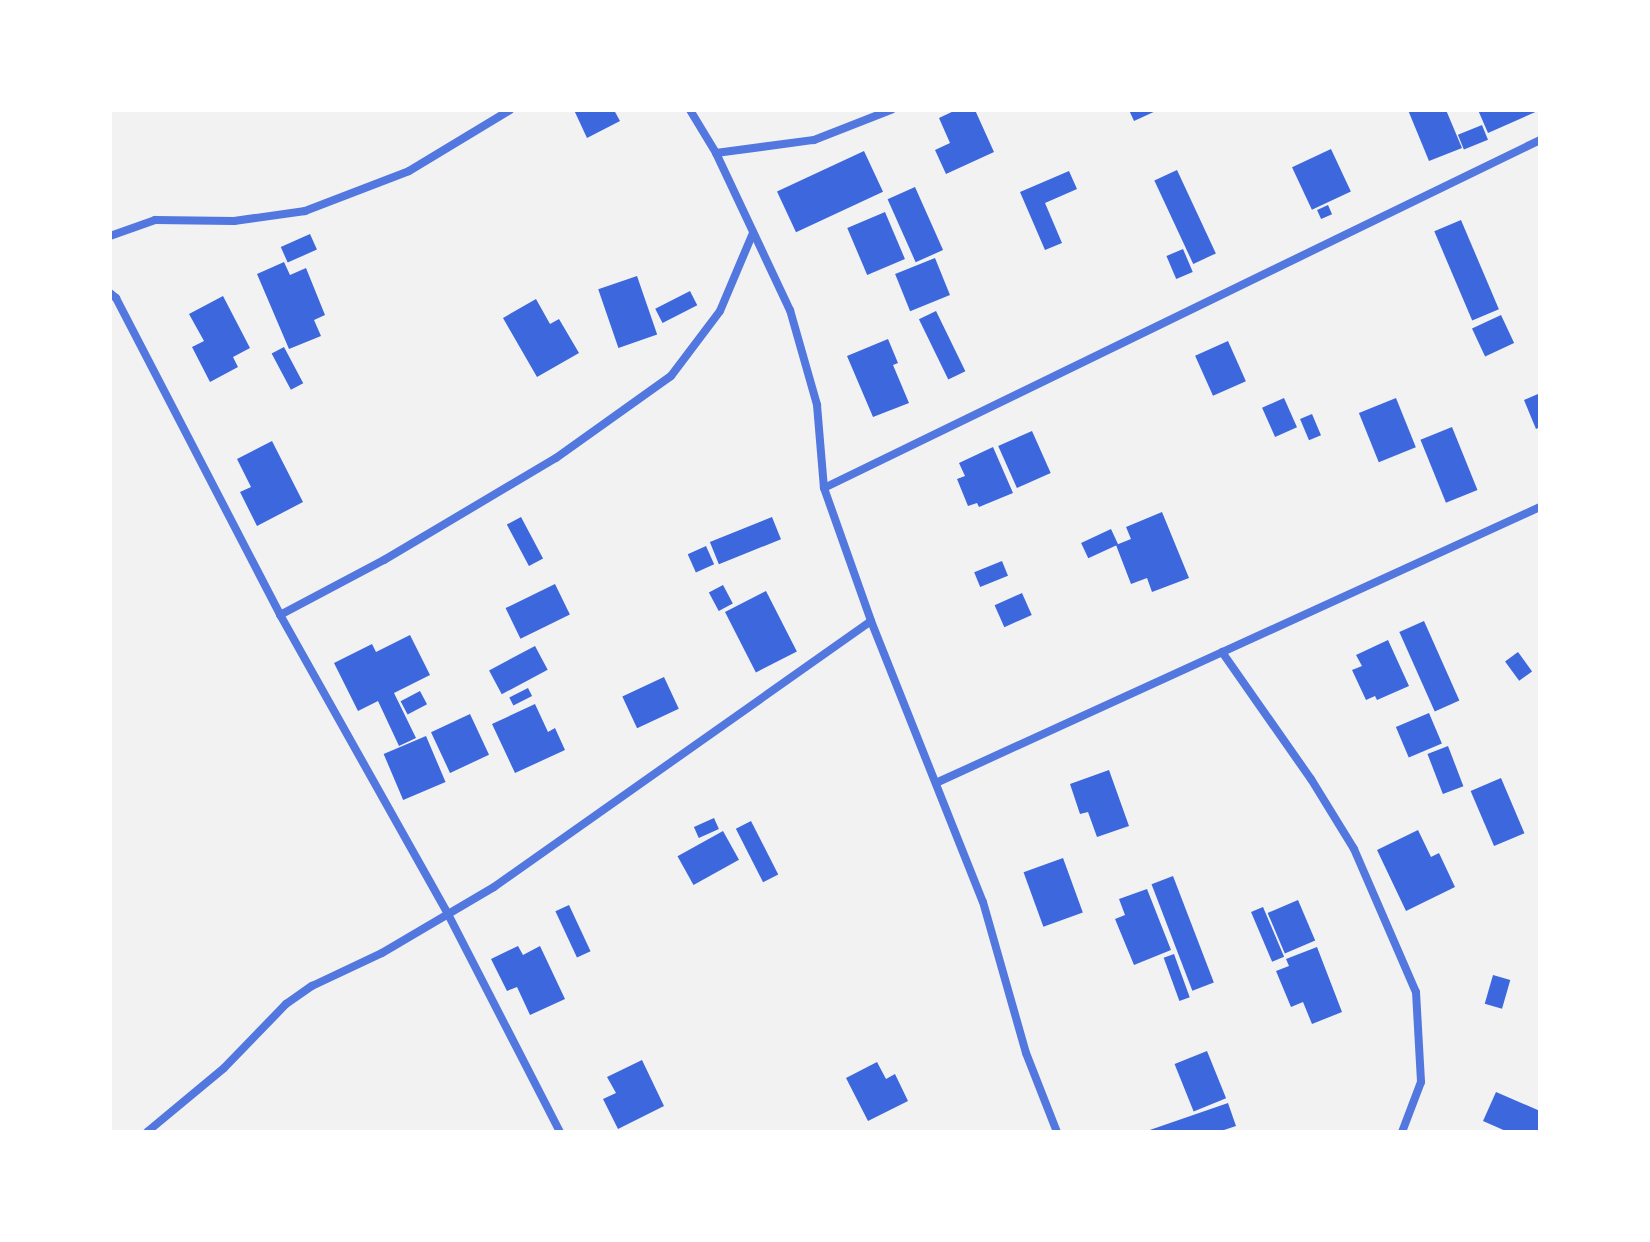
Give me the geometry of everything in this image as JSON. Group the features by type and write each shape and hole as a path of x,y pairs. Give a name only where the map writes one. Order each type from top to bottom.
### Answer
{"street":[{"path":"110,236 155,220 234,221 305,211 409,171 510,110"},
{"path":"690,110 716,153 790,310 817,405 824,488 871,621 938,782 983,902 1026,1053 1057,1132"},
{"path":"716,153 814,140 891,110"},
{"path":"824,488 1540,140"},
{"path":"280,615 384,560 556,458 671,376 720,311 753,233"},
{"path":"110,293 116,298 280,615 448,914 560,1132"},
{"path":"938,782 1540,507"},
{"path":"147,1132 224,1068 299,995 382,953 494,887 871,621"},
{"path":"1222,652 1311,779 1354,849 1416,992 1421,1082 1402,1132"}],"building":[{"path":"574,110 614,110 620,121 587,138"},
{"path":"956,110 975,110 994,152 946,174 935,150 950,143 939,118"},
{"path":"1129,110 1158,110 1134,121"},
{"path":"1408,110 1446,110 1462,148 1429,161"},
{"path":"1478,110 1540,110 1488,133"},
{"path":"1482,125 1488,140 1464,150 1458,135"},
{"path":"1331,149 1351,192 1312,210 1292,167"},
{"path":"864,151 883,192 796,232 777,192"},
{"path":"1177,170 1216,253 1193,264 1154,181"},
{"path":"1069,171 1077,189 1045,203 1062,243 1045,250 1020,192"},
{"path":"915,187 943,250 916,262 888,199"},
{"path":"1328,205 1332,214 1321,219 1317,210"},
{"path":"885,212 905,259 867,275 847,228"},
{"path":"1461,220 1499,309 1472,321 1434,231"},
{"path":"310,234 317,250 288,263 281,247"},
{"path":"1183,249 1193,272 1176,279 1166,256"},
{"path":"935,258 950,295 910,311 895,274"},
{"path":"284,262 290,275 306,268 325,315 314,320 321,336 289,349 257,274"},
{"path":"637,276 657,335 618,348 598,289"},
{"path":"690,291 697,305 663,323 655,309"},
{"path":"223,296 250,348 233,357 238,367 210,382 192,347 204,341 189,314"},
{"path":"536,299 550,324 559,319 579,353 537,377 503,318"},
{"path":"936,311 965,371 948,380 919,319"},
{"path":"1501,315 1514,343 1485,357 1472,329"},
{"path":"888,339 898,363 893,365 909,403 873,417 847,356"},
{"path":"1228,341 1246,381 1213,396 1195,356"},
{"path":"284,347 303,383 291,390 272,354"},
{"path":"1538,394 1540,427 1536,429 1524,400"},
{"path":"1284,398 1297,427 1275,437 1262,408"},
{"path":"1396,398 1416,447 1379,462 1359,413"},
{"path":"1312,414 1321,435 1309,440 1300,419"},
{"path":"1452,427 1477,490 1446,503 1420,440"},
{"path":"1032,431 1051,473 1017,488 998,446"},
{"path":"272,441 303,502 257,526 240,492 251,487 237,459"},
{"path":"993,447 1013,493 979,507 977,503 968,506 957,479 965,476 959,463"},
{"path":"1162,512 1189,578 1152,592 1147,578 1131,584 1116,545 1131,539 1126,527"},
{"path":"521,517 543,558 529,566 507,525"},
{"path":"772,517 781,539 719,564 710,542"},
{"path":"1111,529 1118,544 1088,558 1081,543"},
{"path":"706,546 714,564 696,572 688,554"},
{"path":"1002,561 1008,576 980,587 974,572"},
{"path":"555,584 570,615 520,639 506,608"},
{"path":"723,585 733,604 719,611 709,593"},
{"path":"766,591 797,652 756,672 725,612"},
{"path":"1022,593 1032,615 1004,627 995,605"},
{"path":"1424,621 1459,700 1435,711 1399,632"},
{"path":"410,635 430,675 394,693 416,738 399,746 378,701 358,711 334,663 372,644 376,652"},
{"path":"1388,640 1409,686 1377,700 1375,696 1366,700 1352,670 1362,666 1356,655"},
{"path":"535,646 548,670 502,694 489,670"},
{"path":"1518,652 1532,671 1519,681 1505,661"},
{"path":"664,677 679,709 637,728 622,696"},
{"path":"528,688 532,696 513,706 509,698"},
{"path":"420,691 427,704 408,715 401,701"},
{"path":"535,704 548,732 555,728 565,750 515,773 492,724"},
{"path":"1429,713 1442,743 1409,757 1396,727"},
{"path":"470,714 489,755 450,773 431,732"},
{"path":"426,736 446,782 403,800 384,754"},
{"path":"1448,746 1463,786 1443,794 1427,754"},
{"path":"1109,770 1129,826 1097,837 1088,812 1080,814 1070,784"},
{"path":"1501,778 1524,833 1494,846 1471,791"},
{"path":"714,818 719,829 699,838 694,827"},
{"path":"751,821 778,874 763,882 736,829"},
{"path":"1418,830 1431,857 1439,853 1455,887 1406,911 1377,850"},
{"path":"723,831 739,860 694,885 678,856"},
{"path":"1063,858 1083,913 1043,927 1024,872"},
{"path":"1173,876 1214,982 1192,991 1152,884"},
{"path":"1147,889 1171,950 1134,965 1115,919 1125,915 1119,899"},
{"path":"1298,900 1315,941 1285,953 1268,913"},
{"path":"569,905 591,951 577,958 555,911"},
{"path":"1263,907 1284,957 1272,962 1251,912"},
{"path":"518,946 523,955 540,946 565,999 530,1015 517,987 507,991 491,959"},
{"path":"1317,947 1342,1012 1312,1024 1303,1002 1291,1007 1276,971 1289,966 1286,959"},
{"path":"1174,954 1190,997 1179,1001 1164,958"},
{"path":"1493,975 1510,980 1502,1009 1485,1004"},
{"path":"1207,1051 1226,1098 1194,1111 1175,1064"},
{"path":"642,1060 664,1106 618,1129 603,1099 616,1093 607,1077"},
{"path":"877,1062 886,1079 895,1074 908,1101 868,1121 846,1078"},
{"path":"1496,1092 1540,1111 1540,1132 1508,1132 1483,1121"},
{"path":"1228,1103 1236,1126 1218,1132 1144,1132"}]}
